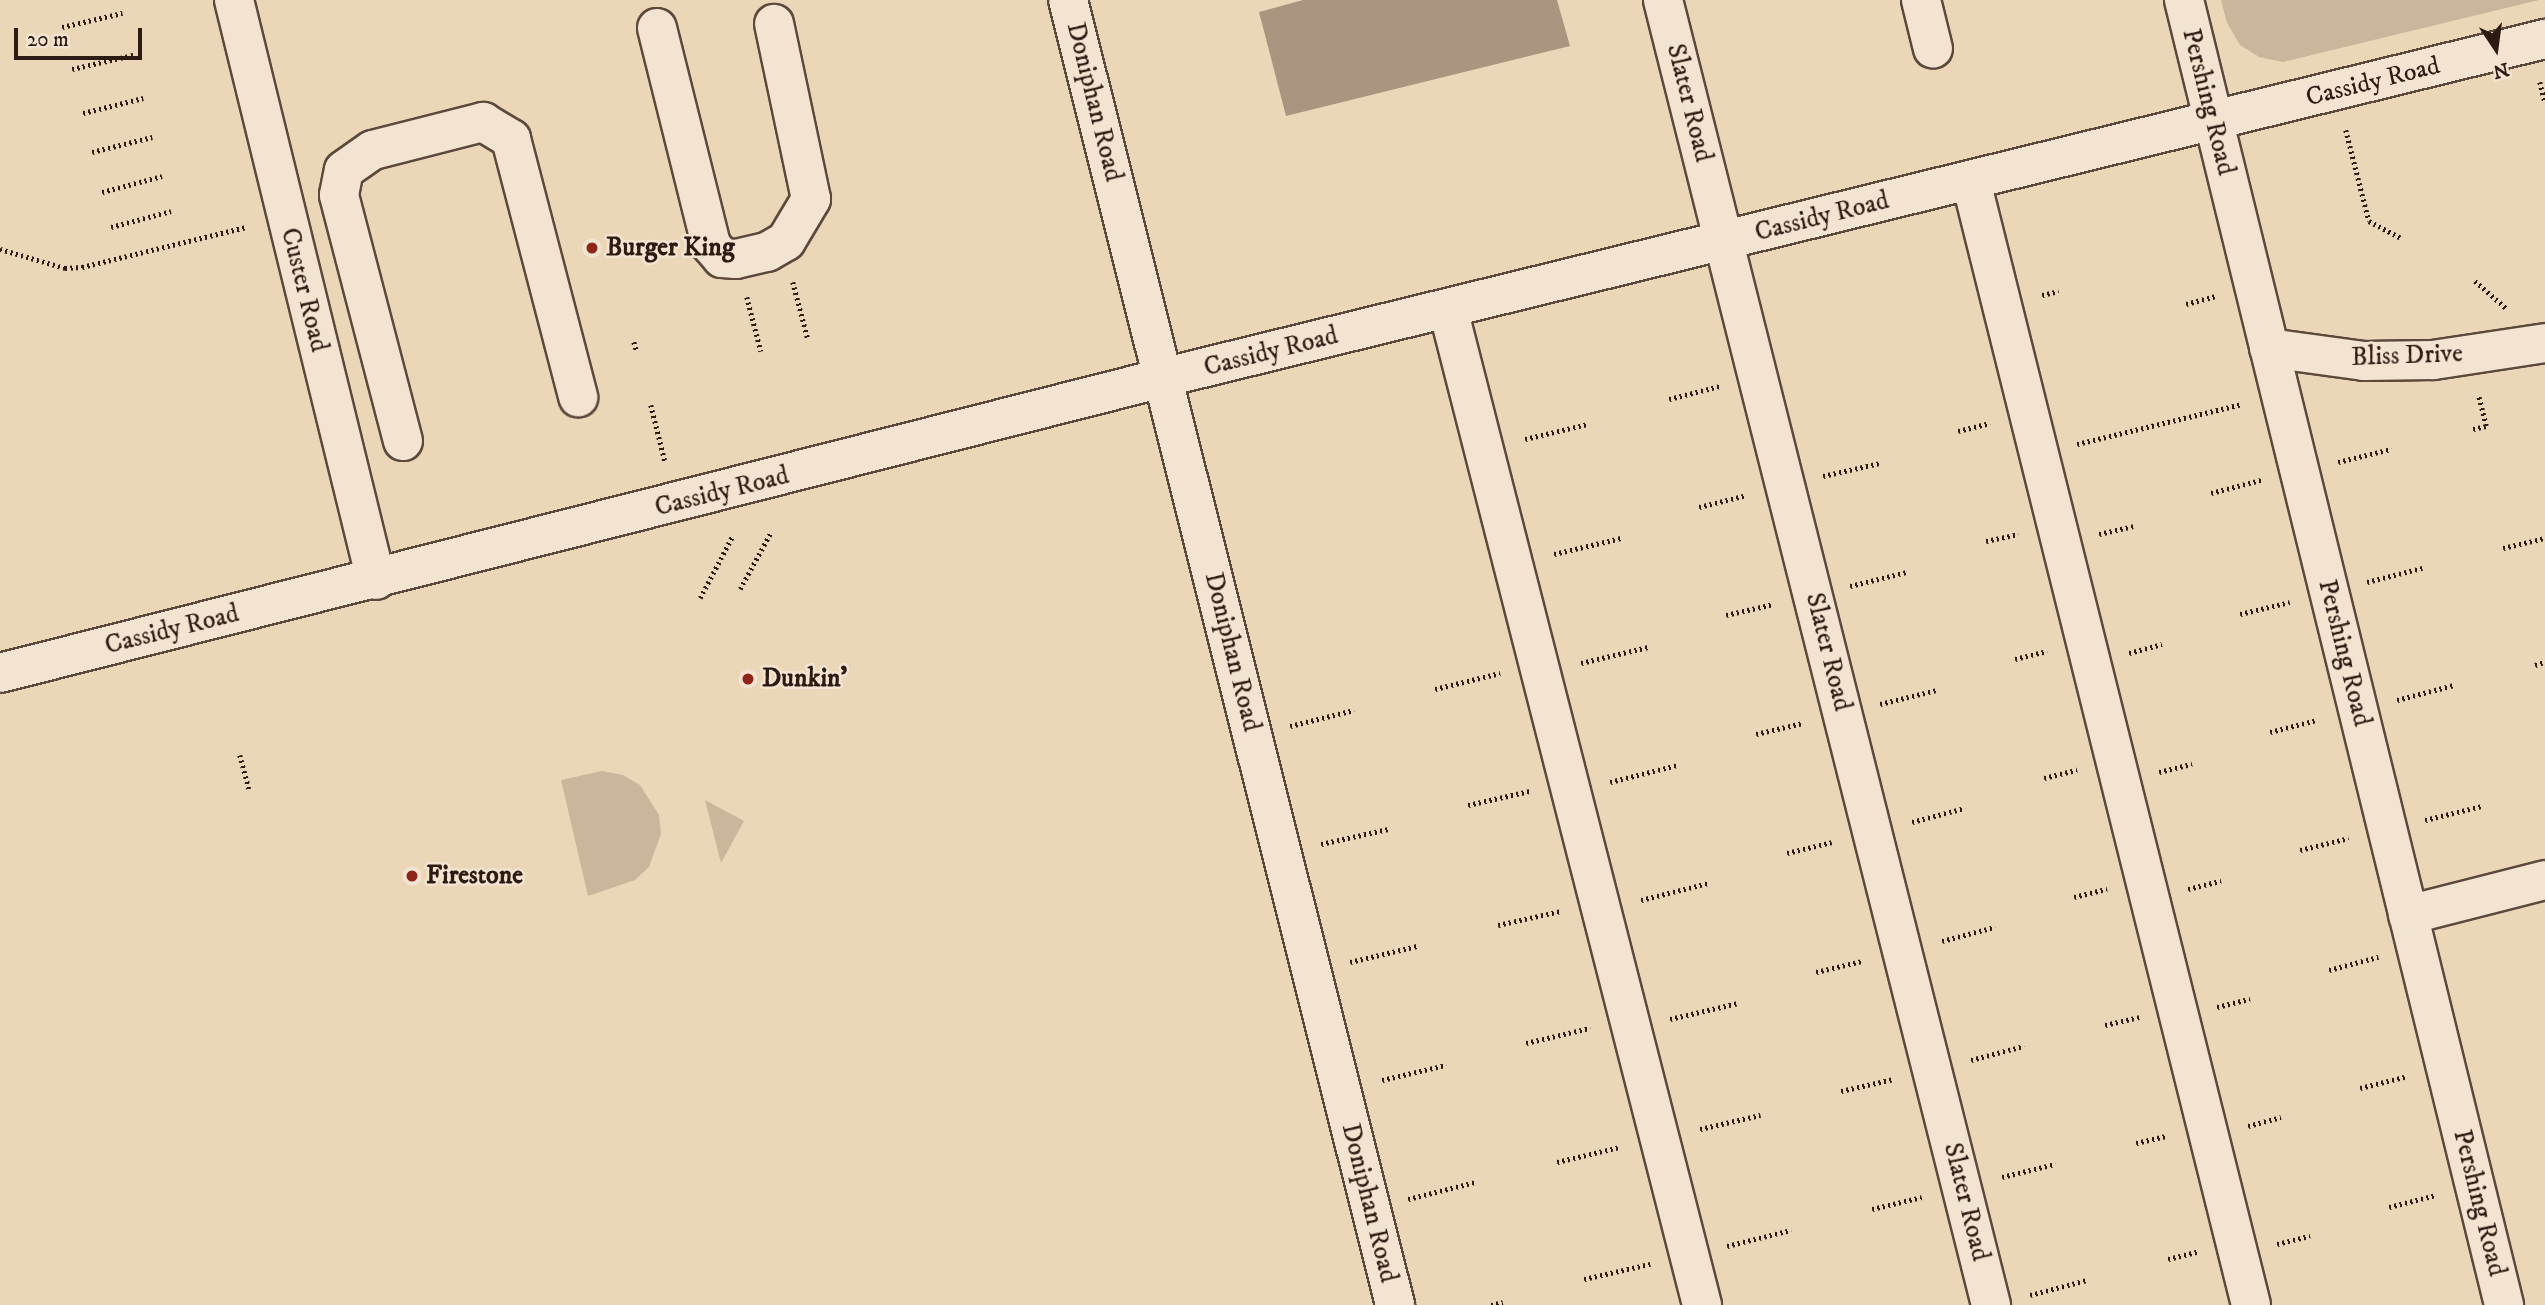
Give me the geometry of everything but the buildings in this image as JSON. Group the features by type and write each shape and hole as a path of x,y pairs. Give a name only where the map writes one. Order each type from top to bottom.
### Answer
{"street":[{"name":"Custer Road","path":"233,0 376,580"},
{"name":"Doniphan Road","path":"1068,0 1395,1305"},
{"name":"Slater Road","path":"1663,0 1991,1305"},
{"path":"1921,0 1933,49"},
{"name":"Pershing Road","path":"2184,0 2504,1305"},
{"path":"657,28 711,245 722,258 736,259 767,252 786,241 811,199 774,24"},
{"name":"Cassidy Road","path":"0,673 376,580 1163,378 2545,39"},
{"path":"403,442 339,195 344,170 373,150 483,122 511,139 578,397"},
{"path":"1970,181 2251,1305"},
{"path":"1448,309 1702,1305"},
{"name":"Bliss Drive","path":"2269,348 2364,361 2433,360 2545,342"},
{"path":"2412,932 2545,880"}],"path":[{"path":"62,27 122,13"},
{"path":"72,69 133,55"},
{"path":"2336,91 2369,220 2403,239"},
{"path":"83,113 143,98"},
{"path":"92,152 152,137"},
{"path":"102,192 162,176"},
{"path":"111,227 171,211"},
{"path":"0,249 51,265 82,267 246,227"},
{"path":"790,268 808,339"},
{"path":"746,292 761,351"},
{"path":"634,342 637,352"},
{"path":"1669,399 1758,377"},
{"path":"2039,453 2280,394"},
{"path":"651,405 676,503"},
{"path":"1483,448 1588,424"},
{"path":"740,589 770,534"},
{"path":"700,598 732,537"},
{"path":"1513,565 1621,538"},
{"path":"2503,548 2545,538"},
{"path":"1435,689 1648,647"},
{"path":"2535,665 2545,662"},
{"path":"1291,726 1354,710"},
{"path":"240,755 249,789"},
{"path":"1468,805 1677,765"},
{"path":"1320,844 1388,829"},
{"path":"1498,925 1708,883"},
{"path":"2329,970 2412,932"},
{"path":"1350,962 1417,946"},
{"path":"1526,1044 1738,1003"},
{"path":"1380,1080 1446,1065"},
{"path":"1407,1200 1475,1182"},
{"path":"1991,1305 2087,1280"},
{"path":"1491,1305 1503,1302"}],"shaded area":[{"path":"1303,0 1557,0 1570,46 1286,116 1259,12"},
{"path":"2221,0 2539,0 2283,62 2259,57 2240,45 2227,23"},
{"path":"602,771 623,775 640,785 659,815 661,834 649,867 635,880 588,896 561,780"},
{"path":"705,800 744,821 721,863"}],"place":[{"name":"Burger King","path":"592,248"},
{"name":"Dunkin'","path":"748,679"},
{"name":"Firestone","path":"412,876"}]}
